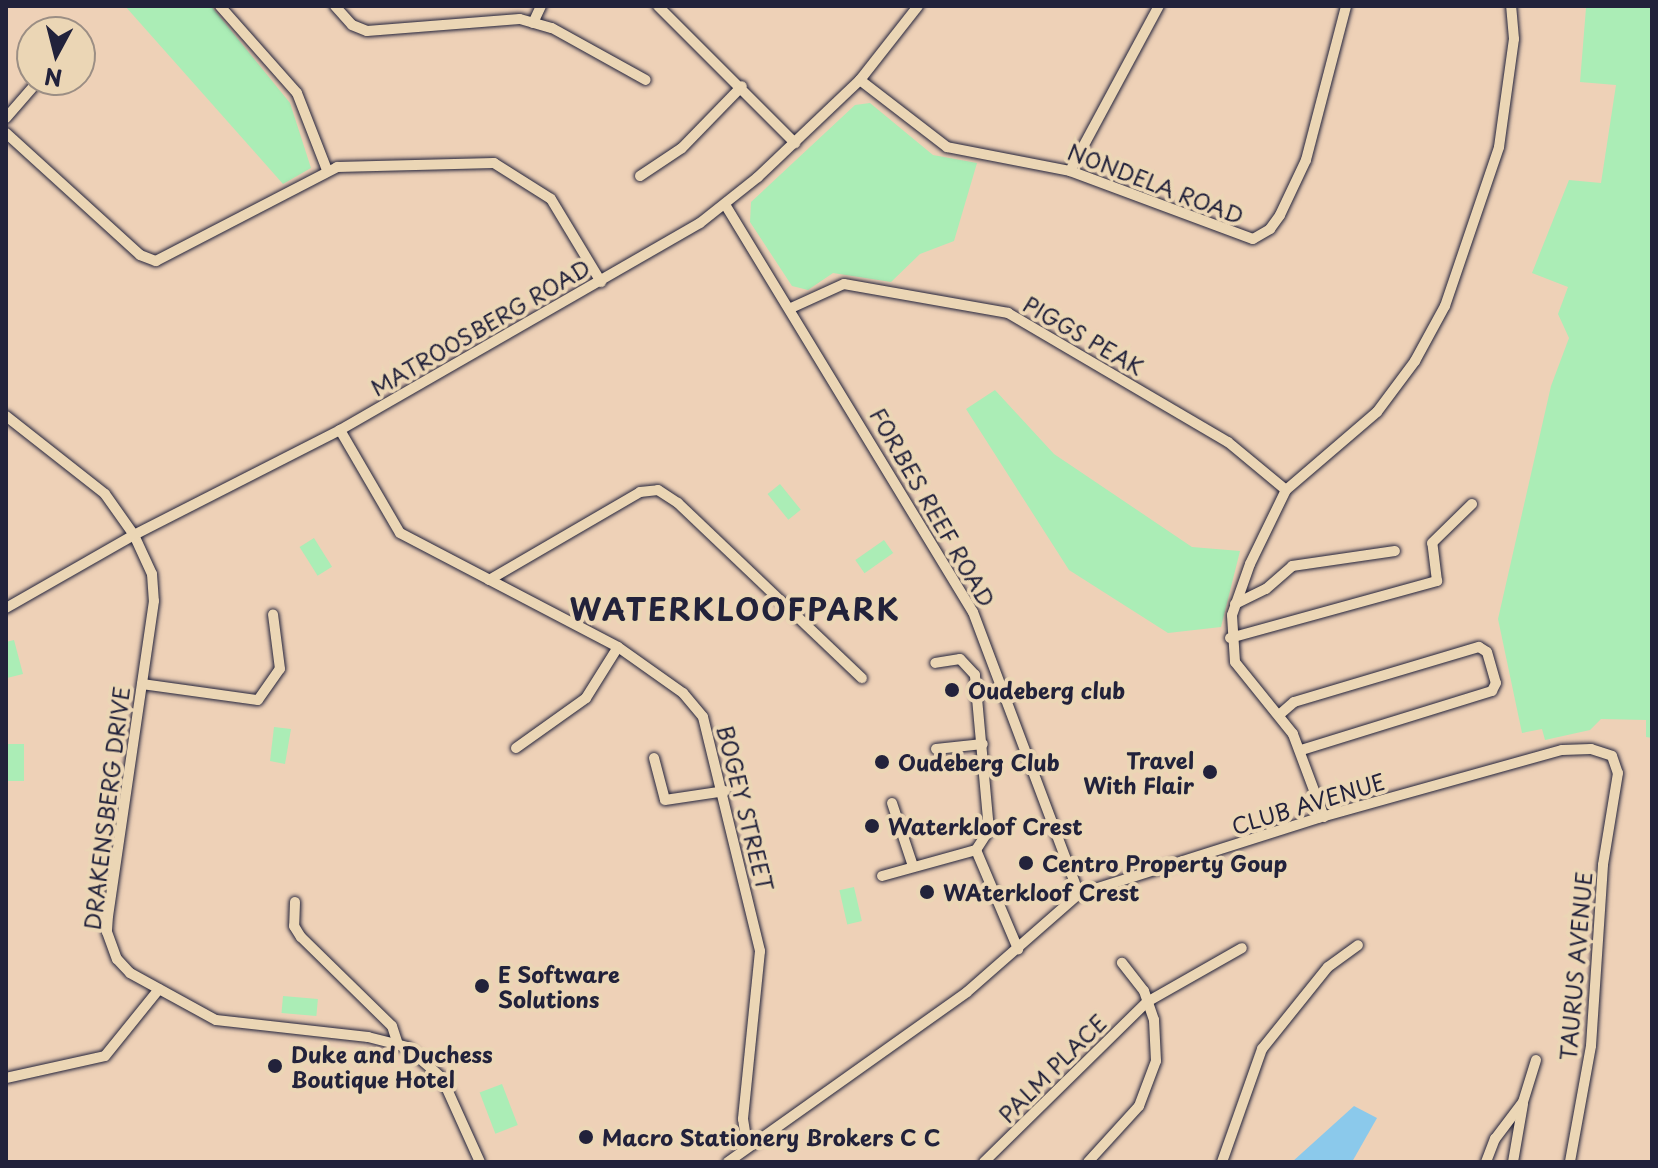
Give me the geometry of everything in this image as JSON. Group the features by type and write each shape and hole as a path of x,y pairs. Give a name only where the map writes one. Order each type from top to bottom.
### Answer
{"street":[{"path":"220,6 297,93 327,170"},
{"path":"335,6 352,25 367,31 520,19 646,80"},
{"path":"533,23 541,6"},
{"path":"658,6 672,10 795,143"},
{"name":"MATROOSBERG ROAD","path":"6,608 134,535 340,430 601,282 726,206 860,80 918,6"},
{"path":"1070,171 1159,6"},
{"name":"NONDELA ROAD","path":"860,80 947,147 1070,171 1182,211 1231,235 1262,236 1288,200 1306,160 1346,6"},
{"path":"1324,817 1301,750 1279,715 1240,671 1230,638 1235,604 1286,490 1377,412 1415,361 1445,306 1499,147 1514,39 1511,6"},
{"path":"640,176 682,148 742,86"},
{"path":"6,118 25,96"},
{"path":"6,133 140,255 156,261 327,170 351,165 494,163 551,199 601,282"},
{"name":"FORBES REEF ROAD","path":"726,206 791,308 973,612 1079,894"},
{"name":"PIGGS PEAK","path":"791,308 844,284 1008,313 1228,442 1286,490"},
{"name":"DRAKENSBERG DRIVE","path":"6,416 105,494 134,535 154,588 107,932 125,968 229,1024 398,1044"},
{"name":"BOGEY STREET","path":"340,430 400,533 618,647 695,706 713,743 761,964 743,1119 747,1144"},
{"path":"489,580 640,492 658,490 678,503 862,678"},
{"path":"1230,638 1437,581 1432,543 1472,504"},
{"path":"1235,604 1292,566 1395,551"},
{"path":"142,684 258,700 280,669 273,614"},
{"path":"516,748 586,698 618,647"},
{"path":"1279,715 1294,702 1485,649 1496,683 1492,691 1301,750"},
{"path":"882,876 976,850 989,830 977,681 969,665 957,659 935,663"},
{"path":"936,749 983,744"},
{"name":"CLUB AVENUE","path":"728,1162 747,1144 837,1089 1018,949 1079,894 1324,817 1562,750 1607,753 1618,773"},
{"path":"654,758 665,800 725,791"},
{"name":"TAURUS AVENUE","path":"1570,1162 1591,1046 1603,865 1618,773"},
{"path":"892,803 913,866"},
{"path":"976,850 1018,949"},
{"path":"295,902 294,926 301,937 392,1026 398,1044 442,1078 480,1162"},
{"path":"1222,1162 1262,1049 1328,967 1358,945"},
{"name":"PALM PLACE","path":"984,1162 1147,1002 1242,948"},
{"path":"1088,1162 1146,1092 1157,1052 1147,1002 1122,963"},
{"path":"6,1078 105,1056 159,989"},
{"path":"1513,1162 1523,1102 1536,1060"},
{"path":"1486,1162 1495,1139 1523,1102"}],"green space":[{"path":"125,6 211,6 290,103 311,168 283,184"},
{"path":"1652,6 1652,738 1646,737 1646,720 1601,719 1590,730 1545,740 1542,729 1522,733 1498,619 1551,386 1569,338 1558,314 1568,287 1532,273 1569,180 1601,183 1616,85 1580,82 1586,8"},
{"path":"870,103 933,155 977,163 954,241 920,254 891,282 833,273 808,290 792,286 750,222 751,202 855,105"},
{"path":"995,390 1054,454 1192,547 1240,551 1221,627 1168,633 1069,570 966,409"},
{"path":"780,484 801,510 788,520 768,494"},
{"path":"314,538 332,567 318,576 300,547"},
{"path":"884,540 893,553 865,573 855,560"},
{"path":"14,640 23,674 7,678 6,642"},
{"path":"274,727 291,729 285,764 270,761"},
{"path":"6,744 24,744 24,781 6,781"},
{"path":"854,887 862,921 847,924 839,890"},
{"path":"283,996 318,999 316,1016 282,1013"},
{"path":"502,1084 518,1125 495,1134 480,1093"}],"water":[{"path":"1354,1106 1377,1118 1352,1162 1292,1162"}],"place":[{"name":"Oudeberg club","path":"952,690"},
{"name":"Oudeberg Club","path":"882,762"},
{"name":"Travel With Flair","path":"1210,772"},
{"name":"Waterkloof Crest","path":"872,826"},
{"name":"Centro Property Goup","path":"1026,863"},
{"name":"WAterkloof Crest","path":"927,892"},
{"name":"E Software Solutions","path":"482,986"},
{"name":"Duke and Duchess Boutique Hotel","path":"275,1066"},
{"name":"Macro Stationery Brokers C C","path":"586,1137"}],"district":[{"name":"WATERKLOOFPARK","path":"735,609"}]}
